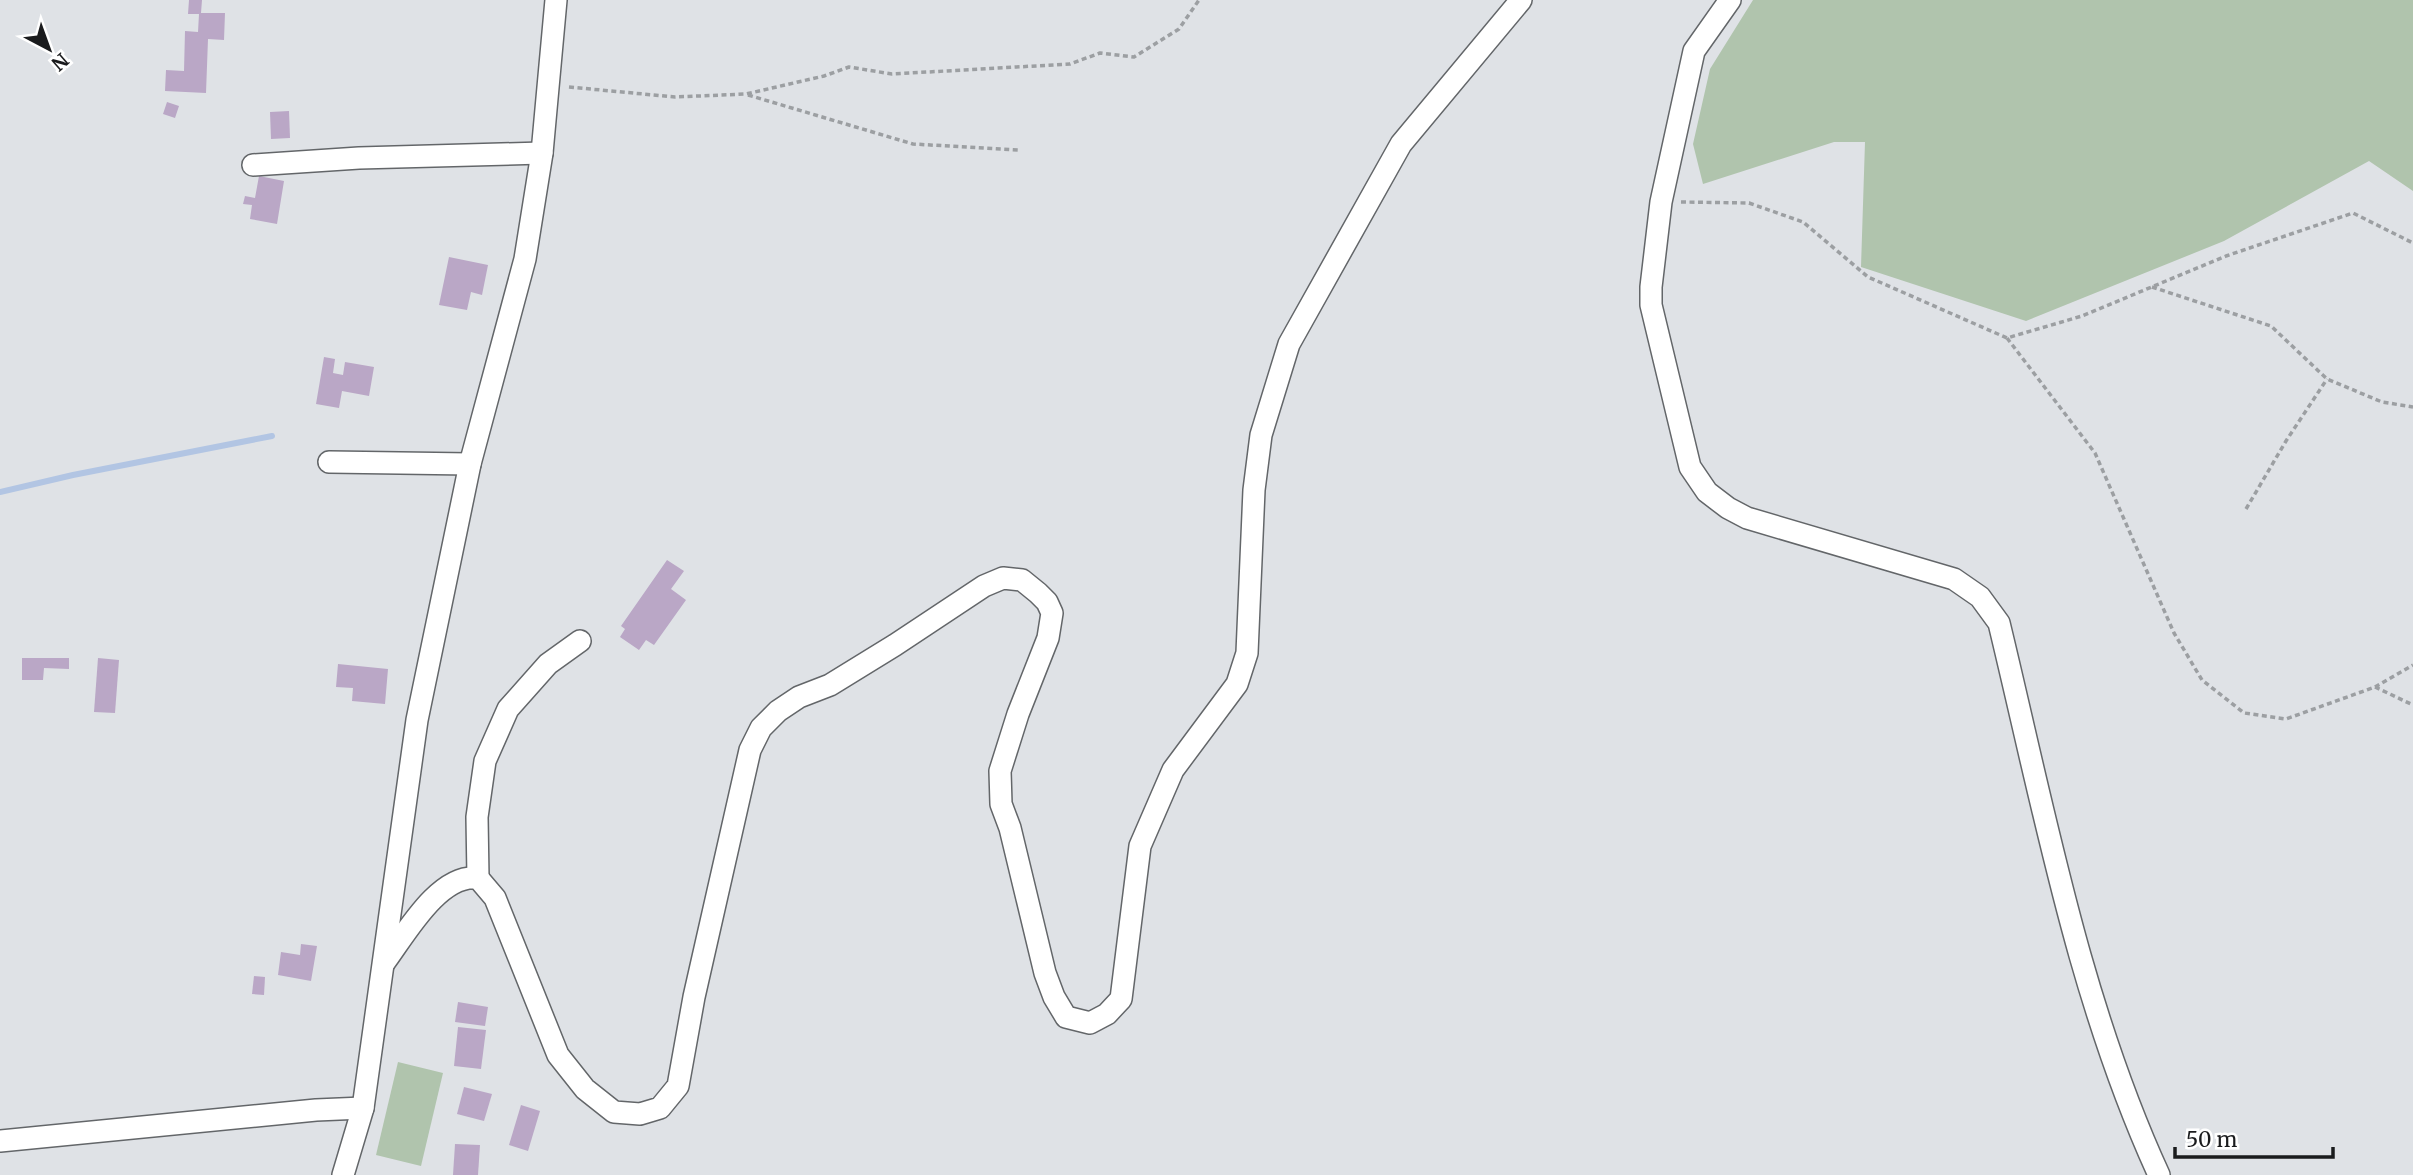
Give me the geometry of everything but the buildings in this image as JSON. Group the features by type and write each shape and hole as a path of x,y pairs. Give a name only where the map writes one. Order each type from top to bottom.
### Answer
{"street":[{"path":"343,1175 363,1108 417,720 470,464 525,259 542,153 556,0"},
{"path":"580,641 548,664 508,709 503,719 485,761 483,773 477,817 478,878 495,898 558,1055 584,1089 614,1112 640,1114 660,1108 678,1086 694,997 750,750 761,728 778,711 799,697 830,685 895,646 984,586 1003,578 1022,580 1047,602 1052,613 1048,638 1018,714 1000,771 1001,804 1010,828 1045,973 1054,997 1066,1017 1090,1023 1107,1014 1121,999 1140,846 1174,770 1237,684 1244,667 1247,653 1254,490 1261,435 1289,344 1401,144 1521,0"},
{"path":"1730,0 1694,51 1661,202 1651,287 1651,305 1690,467 1707,492 1747,518 1954,579 1980,597 1999,623 2080,957 2131,1115 2159,1175"},
{"path":"253,165 359,158 542,153"},
{"path":"329,462 470,464"},
{"path":"384,963 420,913 446,887 466,877 478,878"},
{"path":"0,1141 316,1110 363,1108"}],"path":[{"path":"550,86 675,97 746,94 824,76 849,67 892,74 1070,64 1100,53 1133,57 1179,29 1199,0"},
{"path":"746,94 913,144 1018,149"},
{"path":"1661,202 1749,203 1803,222 1868,277 2007,338 2095,453 2174,633 2202,680 2244,713 2286,719 2375,687 2413,665"},
{"path":"2007,338 2082,316 2226,256 2353,214 2413,243"},
{"path":"2150,286 2271,326 2327,379 2382,402 2413,407"},
{"path":"2246,509 2327,379"},
{"path":"2375,687 2413,705"}],"green space":[{"path":"1753,0 2413,0 2413,191 2369,161 2224,241 2026,321 1861,267 1865,142 1834,142 1703,184 1693,144 1710,69"},
{"path":"398,1062 443,1073 421,1166 376,1155"}],"waterway":[{"path":"0,492 272,436"}]}
